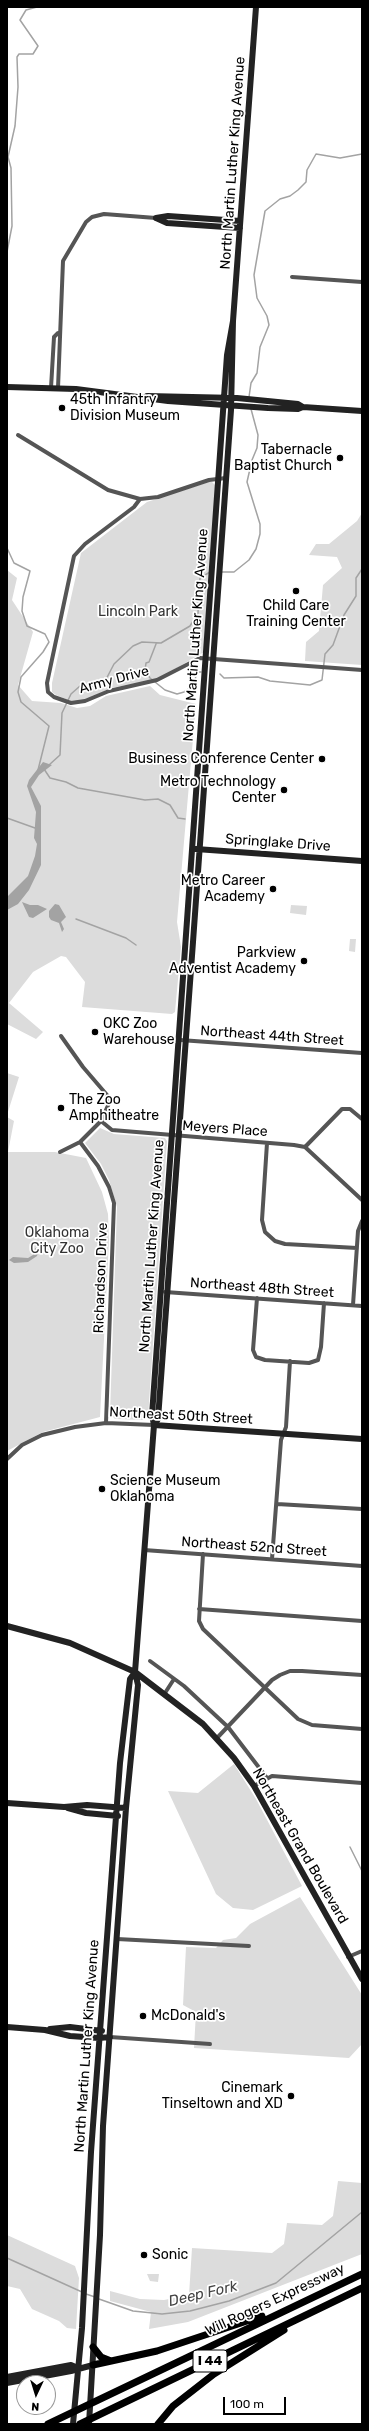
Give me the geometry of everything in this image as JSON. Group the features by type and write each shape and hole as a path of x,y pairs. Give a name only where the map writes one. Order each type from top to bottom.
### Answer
{"highway":[{"name":"Will Rogers Expressway","path":"50,2423 285,2309 362,2274"},
{"name":"Will Rogers Expressway","path":"80,2424 362,2288"},
{"path":"93,2365 157,2351 285,2309"},
{"path":"158,2424 173,2406 214,2374 311,2312"},
{"path":"93,2347 101,2357 112,2361"}],"main road":[{"name":"North Martin Luther King Avenue","path":"89,2424 97,2276 101,2156 126,1808 138,1685 135,1672 154,1425 152,1414 164,1292 223,478 226,364 233,321 256,7"},
{"path":"156,218 168,216 240,221"},
{"path":"156,218 167,222 240,228"},
{"name":"North Martin Luther King Avenue","path":"223,478 228,450 232,398 235,335 233,321"},
{"path":"7,387 54,388 224,405 298,409 303,407"},
{"path":"143,396 155,395 232,398 290,403 303,407 362,411"},
{"name":"Springlake Drive","path":"196,849 362,861"},
{"name":"Northeast 50th Street","path":"154,1425 362,1439"},
{"name":"Northeast Grand Boulevard","path":"7,1626 70,1643 135,1672 192,1715 217,1738 254,1786 348,1957 362,1979"},
{"name":"North Martin Luther King Avenue","path":"73,2424 82,2328 99,2038 116,1807 130,1679 135,1672"},
{"path":"7,1803 64,1807 87,1805 126,1808"},
{"path":"64,1807 86,1813 126,1816"},
{"path":"7,2027 45,2030 70,2036 99,2038 110,2037"},
{"path":"45,2030 70,2027 100,2030 110,2037"},
{"path":"7,2377 71,2365 78,2368"},
{"path":"7,2383 61,2373 93,2365"},
{"path":"61,2373 76,2382"}],"street":[{"path":"54,388 61,338 58,333 63,261 86,222 92,217 104,214 156,218"},
{"path":"292,277 362,282"},
{"path":"54,388 54,337 58,333"},
{"path":"18,435 108,490 140,500 158,497 223,478"},
{"name":"Army Drive","path":"140,500 134,507 85,544 74,556 47,683 48,692 71,703 85,701 109,691 157,680 200,658 362,670"},
{"path":"60,1152 80,1142 101,1121 110,1101 107,1095 82,1067 61,1036"},
{"name":"Northeast 44th Street","path":"183,1040 362,1053"},
{"path":"362,1119 350,1109 342,1109 305,1148 362,1200"},
{"name":"Meyers Place","path":"101,1121 104,1126 119,1132 267,1143 305,1148"},
{"name":"Richardson Drive","path":"80,1142 98,1166 109,1187 114,1203 106,1423"},
{"path":"267,1143 262,1220 265,1232 275,1241 285,1244 357,1248"},
{"path":"353,1305 358,1231 362,1222"},
{"name":"Northeast 48th Street","path":"164,1292 362,1306"},
{"path":"257,1298 253,1344 255,1356 259,1359 309,1363 318,1360 320,1354 324,1303"},
{"path":"272,1559 290,1361"},
{"name":"Northeast 50th Street","path":"7,1459 22,1445 42,1435 75,1427 106,1423 154,1425"},
{"path":"277,1504 362,1509"},
{"name":"Northeast 52nd Street","path":"144,1550 362,1566"},
{"path":"203,1554 199,1609 199,1621 203,1629 302,1722 312,1725 362,1729"},
{"path":"199,1609 362,1621"},
{"name":"Northeast Grand Boulevard","path":"150,1661 174,1679 228,1727 267,1778"},
{"path":"217,1738 265,1688 280,1675 290,1671 362,1675"},
{"path":"164,1693 174,1679"},
{"path":"254,1786 272,1776 362,1783"},
{"path":"117,1938 249,1946"},
{"path":"348,1957 362,1951"},
{"path":"110,2037 210,2044"}],"green space":[{"name":"Lincoln Park","path":"212,482 216,486 204,652 158,679 111,688 86,700 73,702 56,695 52,692 52,683 81,553 147,502"},
{"path":"362,513 362,665 305,661 306,642 319,631 323,585 342,568 337,557 309,555 316,544 329,544 357,521"},
{"path":"7,570 17,578 12,600 33,632 18,685 32,701 61,703 77,708 90,706 106,696 150,686 160,695 196,704 177,922 181,947 175,1012 172,1014 82,1007 85,982 66,957 61,956 33,972 9,1003 43,1032 36,1039 7,1024"},
{"path":"291,905 307,906 306,915 290,913"},
{"path":"350,939 356,939 355,952 349,951"},
{"path":"7,1073 19,1077 7,1115"},
{"name":"Oklahoma City Zoo","path":"7,1117 14,1121 8,1152 55,1152 86,1158 102,1192 108,1214 109,1240 100,1417 43,1432 7,1451"},
{"path":"100,1128 114,1134 165,1138 167,1141 148,1417 142,1420 115,1419 110,1414 117,1207 109,1180 101,1164 85,1143"},
{"path":"234,1764 256,1799 302,1886 253,1910 233,1908 216,1894 168,1791 198,1793"},
{"path":"300,1897 362,1995 362,2044 349,2058 194,2048 196,2012 183,2005 186,1947 216,1948 223,1940 236,1938 250,1924"},
{"path":"338,2181 362,2183 362,2254 188,2322 149,2329 151,2312 110,2301 110,2291 140,2299 164,2300 189,2295 192,2248 272,2253 284,2244 287,2223 322,2225 333,2216"},
{"path":"7,2235 75,2266 79,2278 76,2329 67,2328 59,2321 32,2309 20,2289 7,2286"},
{"path":"147,2274 159,2274 158,2282 150,2281"}],"shaded area":[{"path":"43,762 52,765 39,775 31,787 41,806 41,865 29,890 18,904 7,910 7,897 28,876 35,856 37,844 34,838 36,812 27,786 29,780"},
{"path":"22,902 30,905 38,905 47,909 33,918 29,917"},
{"path":"55,904 59,905 66,917 61,922 64,929 62,932 59,923 51,920 49,917 49,911"},
{"path":"35,1248 39,1250 37,1256 28,1262 14,1263 9,1260 13,1257 28,1258 33,1255"}],"waterway":[{"path":"7,252 12,226 11,168 8,157 15,126 18,87 17,57 19,54 33,54 38,46 20,20 26,10 37,7"},
{"path":"249,397 251,383 257,373 260,347 269,325 267,316 257,298 254,275 265,211 280,199 290,196 306,182 307,170 316,154 340,158 362,154"},
{"path":"222,572 234,572 249,560 256,549 260,534 260,524 247,482 252,460 257,448 258,435 251,409"},
{"path":"7,548 14,563 30,571 23,597 22,611 27,626 45,634 49,642 43,652 21,677 18,692 21,702 49,726 38,770"},
{"path":"220,674 224,678 258,677 270,681 310,685 322,680 325,654 333,645 344,615 356,596 356,578 362,569"},
{"path":"49,765 60,755 62,713 71,694 80,686 102,687 114,664 133,646 142,642 161,643 190,626 198,613 200,578 210,572"},
{"path":"156,644 149,662 146,663 145,670 150,678 165,690 177,694 184,692 195,685 196,672 201,672"},
{"path":"44,769 50,778 66,782 78,788 145,800 158,799 170,805 178,818 185,819"},
{"path":"7,818 35,828"},
{"path":"76,919 126,938 136,945"},
{"path":"350,1847 362,1871"},
{"path":"362,1898 362,1916"},
{"name":"Deep Fork","path":"99,2299 133,2311 162,2314 190,2311 229,2301 276,2283 362,2212"},
{"name":"Deep Fork","path":"7,2258 82,2292"},
{"name":"Deep Fork","path":"86,2294 95,2297"}],"place":[{"name":"45th Infantry Division Museum","path":"62,408"},
{"name":"Tabernacle Baptist Church","path":"340,458"},
{"name":"Child Care Training Center","path":"296,591"},
{"name":"Business Conference Center","path":"322,759"},
{"name":"Metro Technology Center","path":"284,790"},
{"name":"Metro Career Academy","path":"273,889"},
{"name":"Parkview Adventist Academy","path":"304,961"},
{"name":"OKC Zoo Warehouse","path":"95,1032"},
{"name":"The Zoo Amphitheatre","path":"61,1108"},
{"name":"Science Museum Oklahoma","path":"102,1489"},
{"name":"McDonald's","path":"143,2016"},
{"name":"Cinemark Tinseltown and XD","path":"291,2096"},
{"name":"Sonic","path":"144,2255"}]}
